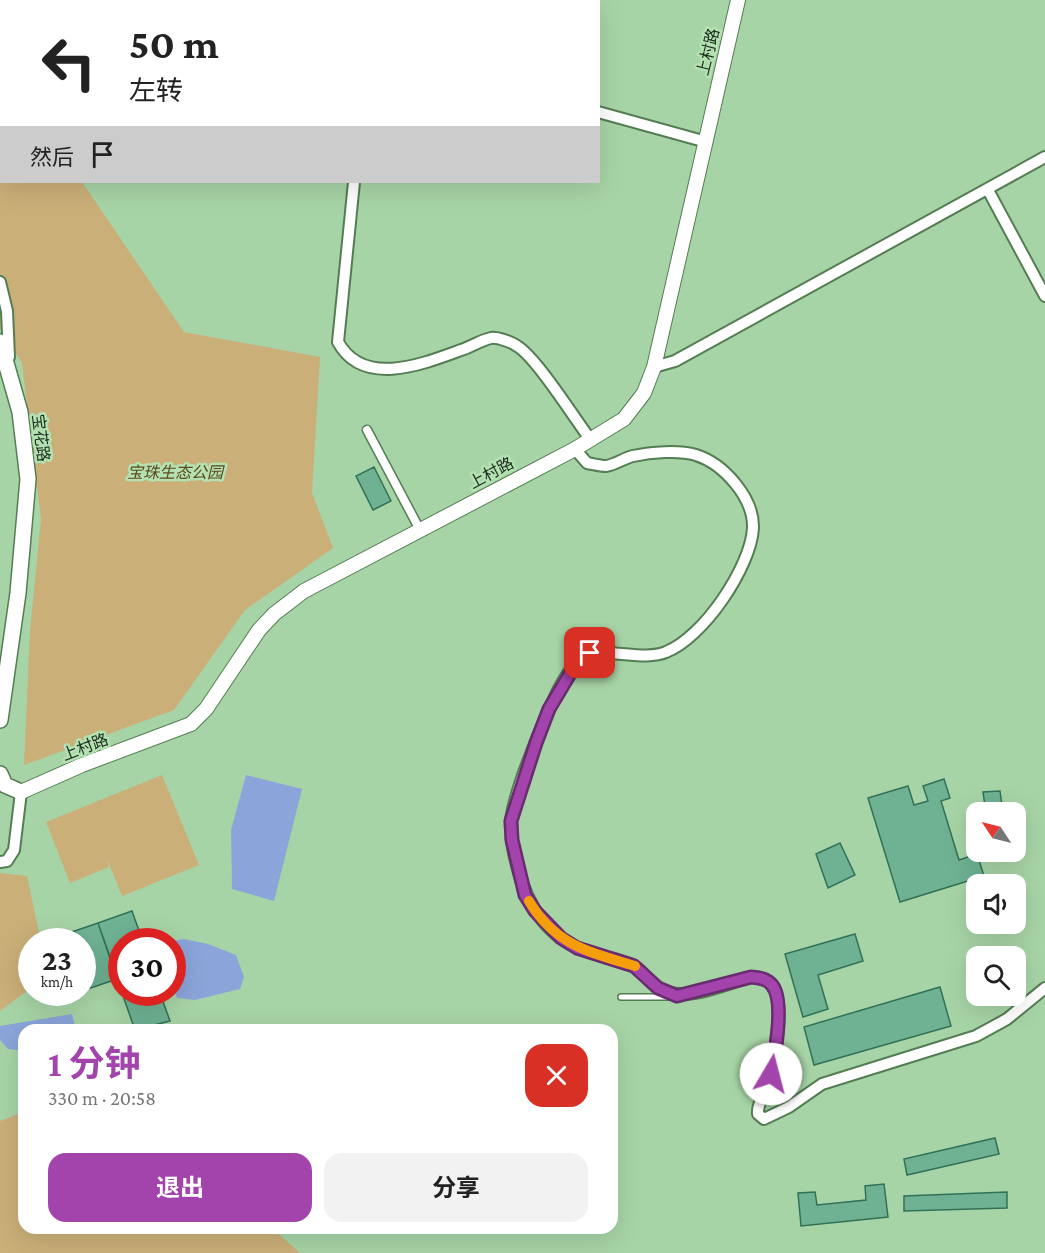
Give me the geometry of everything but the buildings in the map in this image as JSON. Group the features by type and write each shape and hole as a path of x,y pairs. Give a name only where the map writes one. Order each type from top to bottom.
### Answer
{"main road":[{"name":"宝花路","path":"0,342 9,366 20,412 28,479 18,593 0,720"},
{"path":"0,774 5,785 21,792"}],"street":[{"name":"上村路","path":"21,792 82,765 191,724 206,709 259,630 274,614 303,591 590,440 624,419 644,393 654,367 703,141 738,0"},
{"path":"600,113 703,141"},
{"path":"654,367 675,361 1045,157"},
{"path":"354,183 338,342 344,353 356,362 378,369 395,370 460,351 493,338 517,345 530,357 590,440"},
{"path":"988,190 1045,296"},
{"path":"0,282 7,311 9,366"},
{"path":"367,430 420,530"},
{"path":"575,448 586,463 608,466 632,456 663,453 695,455 719,466 736,486 748,505 753,527 749,552 721,602 699,630 668,652 649,656 590,653 577,662 549,709 511,821 512,840 525,895 547,925 577,948 634,966 658,988 677,996 751,977 763,978 773,986 779,1008 774,1060 768,1086 758,1108 758,1114 764,1119 789,1107 822,1084 976,1036 1007,1019 1045,988"},
{"path":"0,862 7,861 14,850 21,792"}],"lane":[{"path":"621,997 677,996"}],"green space":[{"name":"宝珠生态公园","path":"0,183 83,183 184,332 320,357 312,493 333,548 245,610 174,710 24,765 30,631 41,519 22,363 0,329"},
{"path":"162,775 199,865 122,896 107,859 109,867 70,883 46,822"},
{"path":"0,873 27,876 38,928 18,928 18,998 0,1011"},
{"path":"18,1114 18,1234 279,1234 300,1253 0,1253 0,1121"}],"water":[{"path":"246,775 302,789 274,901 232,889 231,830"},
{"path":"186,939 208,944 236,955 244,977 240,989 195,1000 186,999"},
{"path":"72,1014 74,1024 18,1024 18,1050 8,1049 0,1040 0,1026"}],"slow traffic":[{"path":"529,901 547,925 577,948 635,966"}],"route":[{"path":"590,653 577,662 549,709 511,821 512,840 525,895 535,911 561,938 577,948 634,966 658,988 677,996 751,977 763,978 773,986 779,1008 771,1074"}]}
